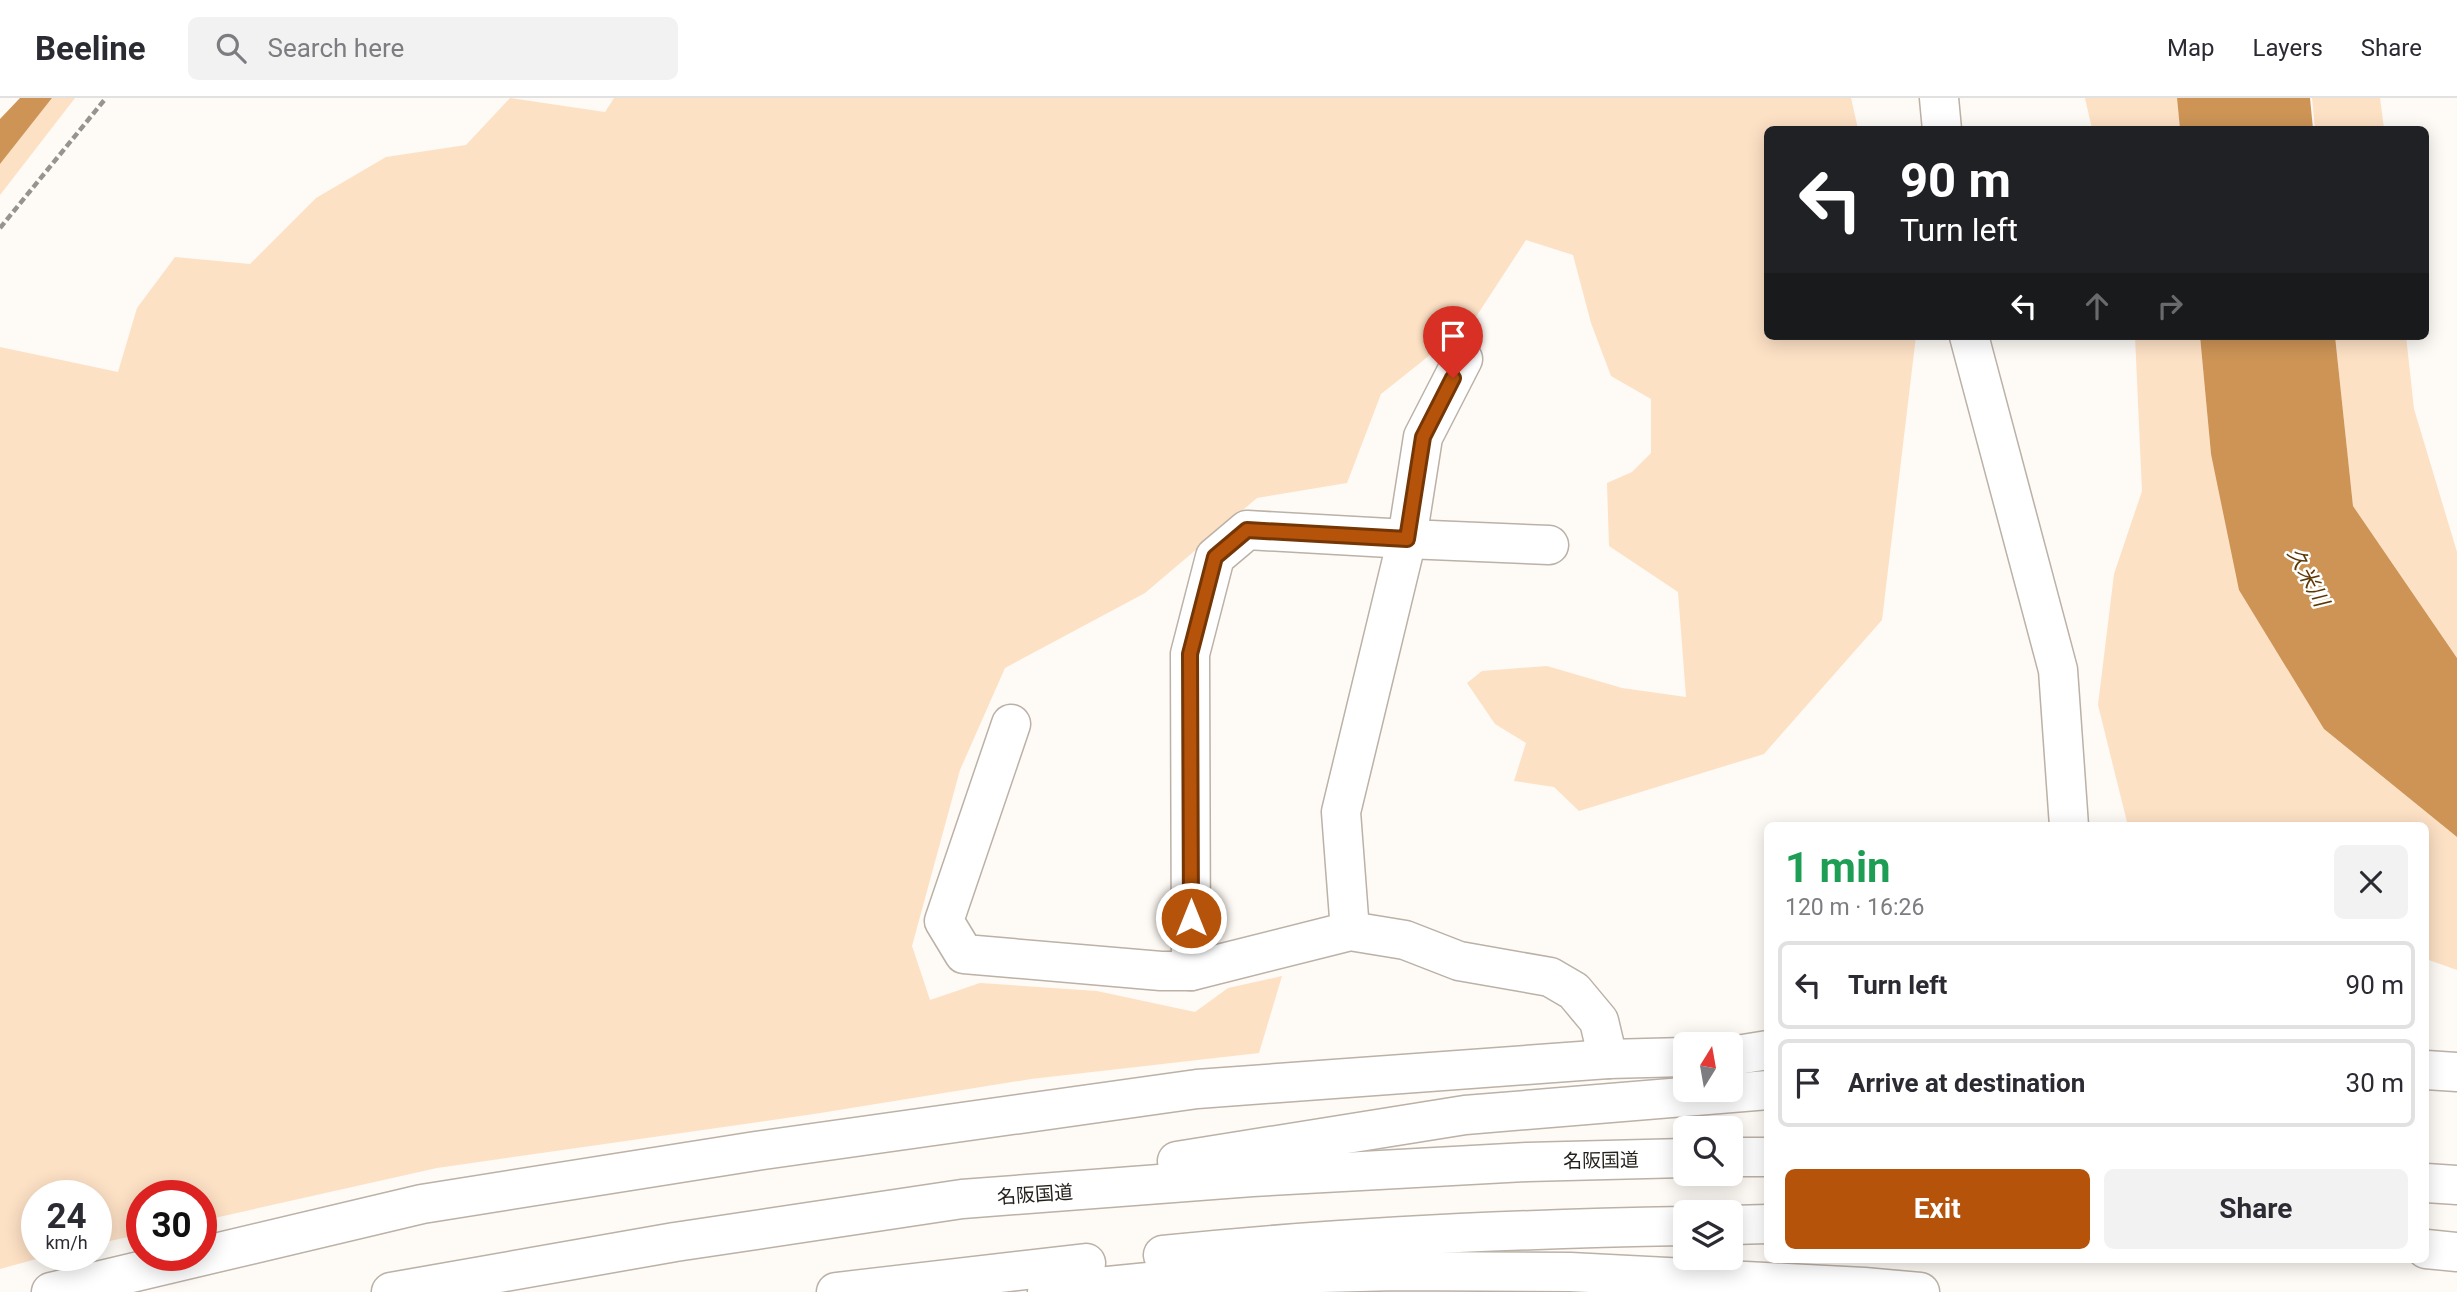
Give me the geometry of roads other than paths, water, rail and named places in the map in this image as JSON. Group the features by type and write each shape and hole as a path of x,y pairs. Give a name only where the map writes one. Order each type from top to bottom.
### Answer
{"main road":[{"path":"1939,98 1942,126"},
{"path":"1970,340 2058,670 2069,822"},
{"path":"1350,931 1341,812 1407,539 1423,437 1463,359"},
{"path":"1191,971 1190,654 1215,557 1247,530 1549,545"},
{"path":"1011,724 944,921 964,954 1161,971 1191,971 1350,931 1405,940 1459,961 1550,977 1574,991 1599,1021 1608,1059"},
{"path":"1743,1054 1764,1051"},
{"path":"2429,1054 2457,1062"},
{"path":"51,1292 422,1204 755,1151 1197,1089 1608,1059 1673,1057"},
{"path":"2429,1070 2457,1072"},
{"path":"962,1199 1252,1147 1465,1115 1764,1090"},
{"path":"1743,1157 1764,1157"},
{"name":"名阪国道","path":"391,1292 675,1242 962,1199 1252,1177 1527,1162 1673,1158"},
{"path":"2429,1183 2457,1185"},
{"path":"1743,1225 1764,1224"},
{"path":"836,1292 1243,1246 1528,1229 1673,1226"},
{"path":"2429,1250 2457,1252"},
{"path":"1047,1292 1209,1276 1397,1271 1570,1272 1864,1286 1920,1292"}],"water":[{"path":"20,98 52,98 0,164 0,119"},
{"path":"2177,98 2310,98 2313,126 2180,126"},
{"name":"久米川","path":"2200,340 2335,340 2353,506 2457,658 2457,837 2324,729 2239,590 2211,454"}]}
